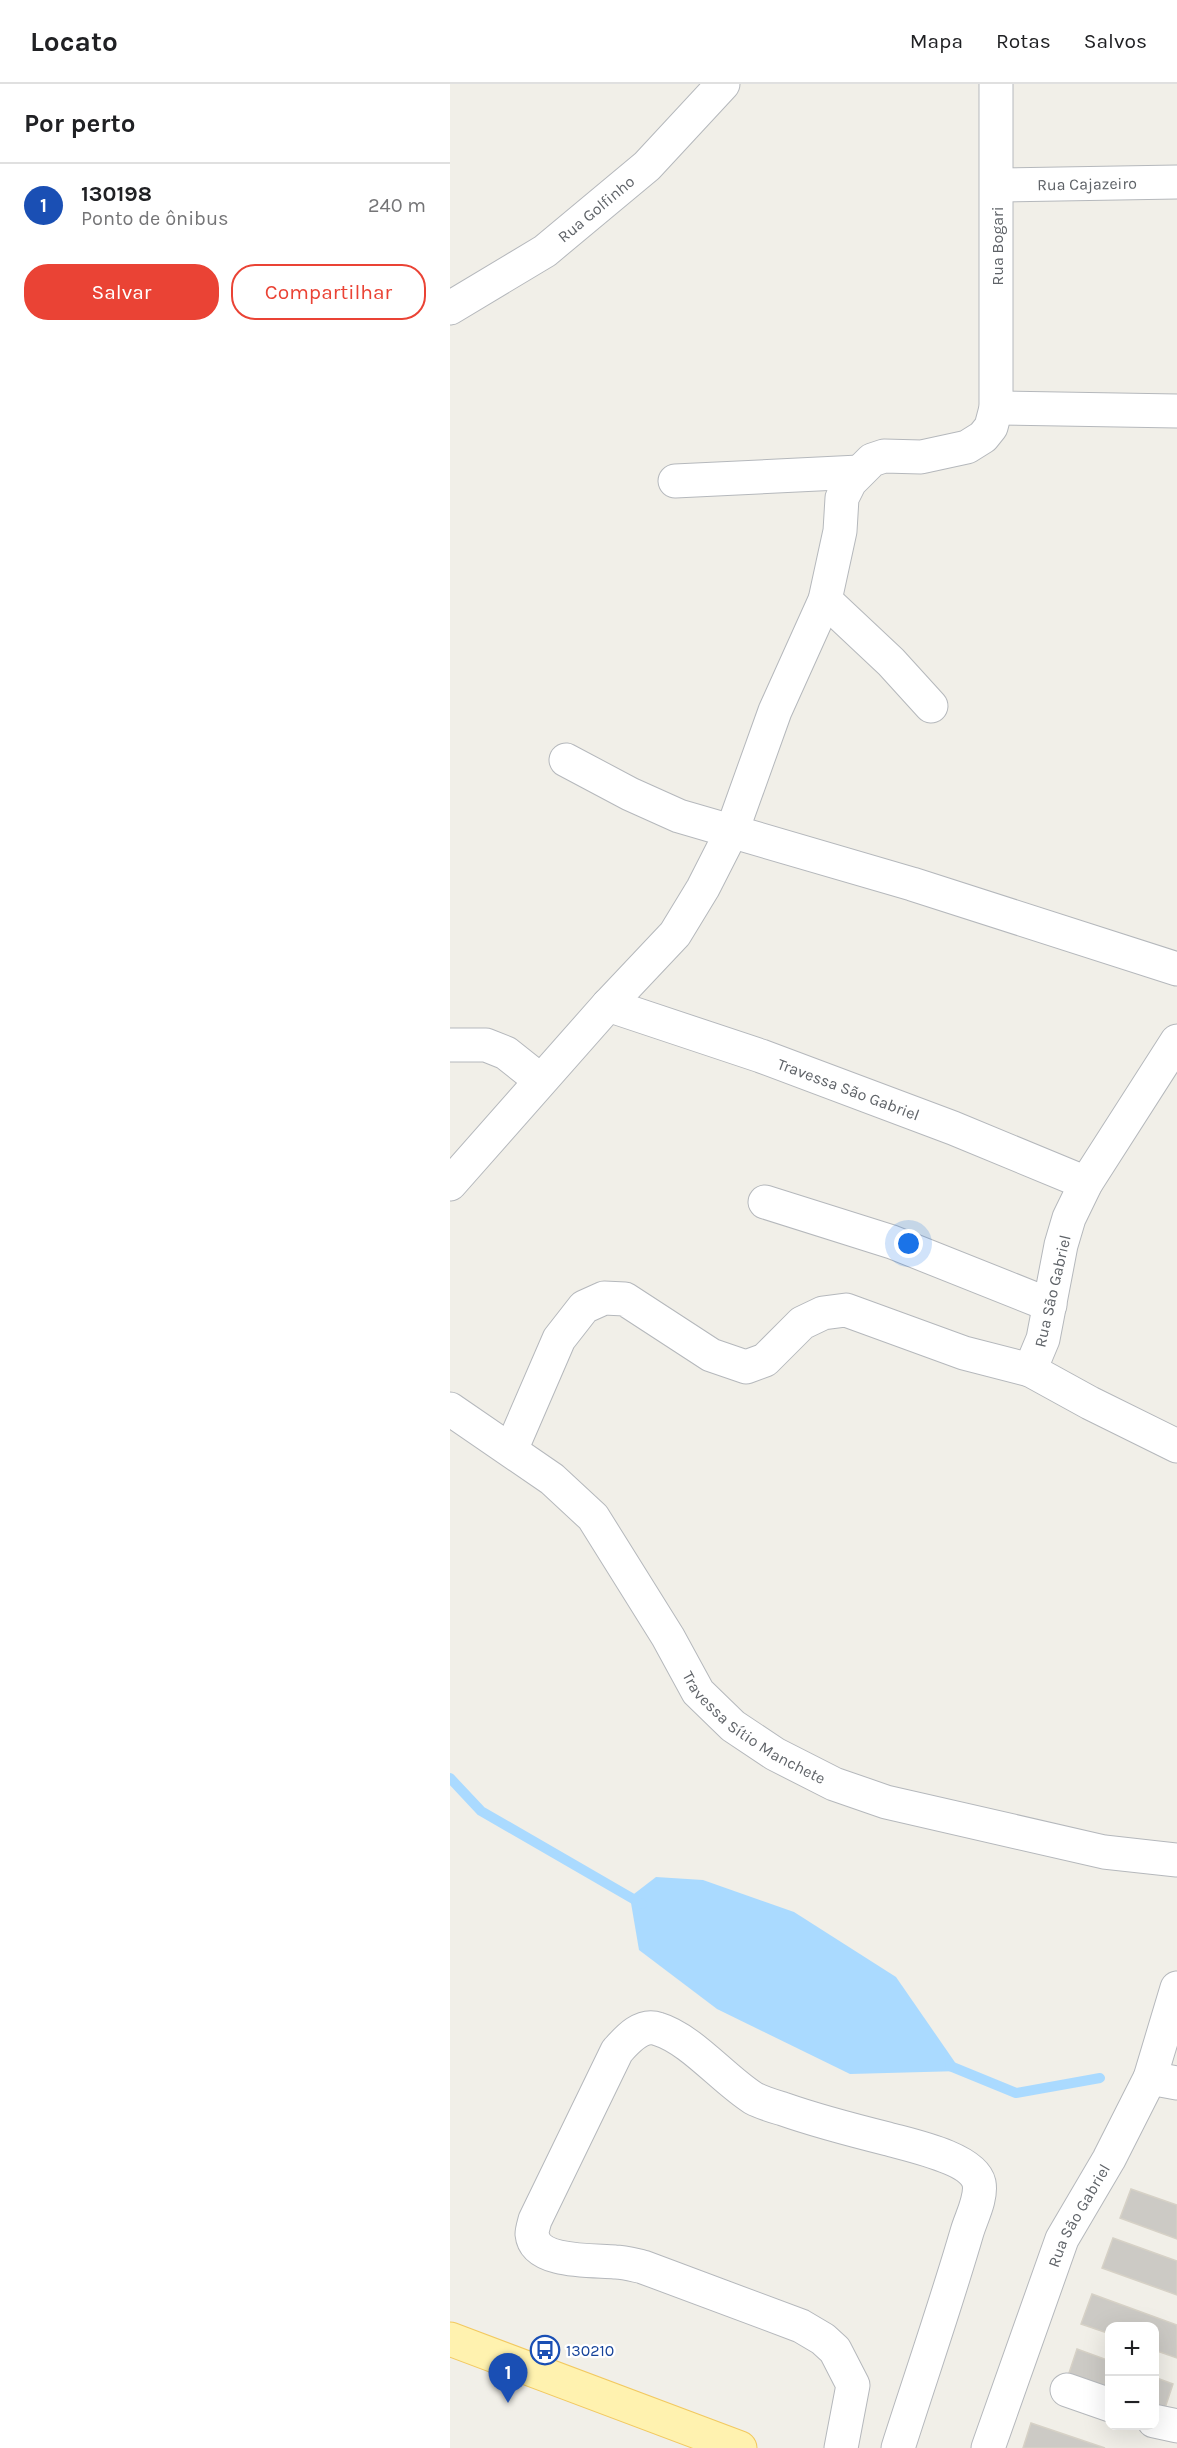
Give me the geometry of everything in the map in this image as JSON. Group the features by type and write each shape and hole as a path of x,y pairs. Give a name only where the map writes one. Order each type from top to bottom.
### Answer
{"main road":[{"path":"450,2339 696,2440 740,2448"}],"street":[{"name":"Rua Golfinho","path":"450,308 545,251 647,166 723,84"},
{"name":"Rua Bogari","path":"850,485 872,460 884,456 921,457 967,447 983,437 991,427 996,408 996,84"},
{"name":"Rua Cajazeiro","path":"997,185 1177,182"},
{"path":"996,408 1177,411"},
{"path":"450,1184 540,1080 675,934 703,888 732,831 775,711 825,600 850,485 675,481"},
{"path":"825,600 891,663 931,706"},
{"path":"566,760 630,794 679,816 912,884 1177,969"},
{"name":"Travessa São Gabriel","path":"608,1005 761,1056 953,1128 1086,1183"},
{"name":"Rua São Gabriel","path":"1177,1041 1086,1183 1069,1218 1061,1245 1043,1339 1030,1370 1177,1446"},
{"path":"450,1045 486,1045 507,1053 540,1080"},
{"path":"765,1202 892,1242 1050,1305"},
{"path":"511,1450 559,1339 584,1307 604,1298 625,1299 711,1355 746,1367 765,1360 802,1323 823,1313 846,1310 964,1353 1030,1370"},
{"name":"Travessa Sítio Manchete","path":"450,1409 552,1479 593,1518 668,1637 699,1692 733,1726 775,1754 834,1784 886,1802 1093,1850 1177,1860"},
{"name":"Rua São Gabriel","path":"988,2448 1062,2239 1109,2159 1163,2080 1177,1988"},
{"path":"841,2448 853,2385 835,2350 823,2339 801,2326 643,2267 616,2262 591,2263 563,2258 545,2252 536,2243 532,2233 535,2220 617,2051 632,2035 647,2028 658,2028 687,2045 733,2084 756,2099 811,2119 926,2150 959,2162 979,2182 979,2193 962,2250 898,2448"},
{"path":"1067,2390 1105,2403"},
{"path":"1159,2422 1177,2426"}],"water":[{"path":"656,1877 703,1880 794,1912 896,1977 961,2071 850,2074 717,2009 639,1950 630,1897"}],"building":[{"path":"1131,2189 1177,2205 1177,2239 1120,2218"},
{"path":"1113,2238 1177,2261 1177,2295 1102,2268"},
{"path":"1092,2294 1177,2325 1177,2358 1159,2352 1159,2322 1105,2322 1105,2332 1081,2324"},
{"path":"1077,2349 1105,2359 1105,2393 1067,2379"},
{"path":"1159,2379 1173,2384 1163,2414 1159,2413"},
{"path":"1031,2423 1105,2448 1023,2448"}],"waterway":[{"path":"450,1778 481,1811 642,1904"},
{"path":"950,2066 1016,2093 1100,2078"}],"place":[{"name":"130210","path":"545,2350"},
{"name":"130198","path":"508,2403"}]}
